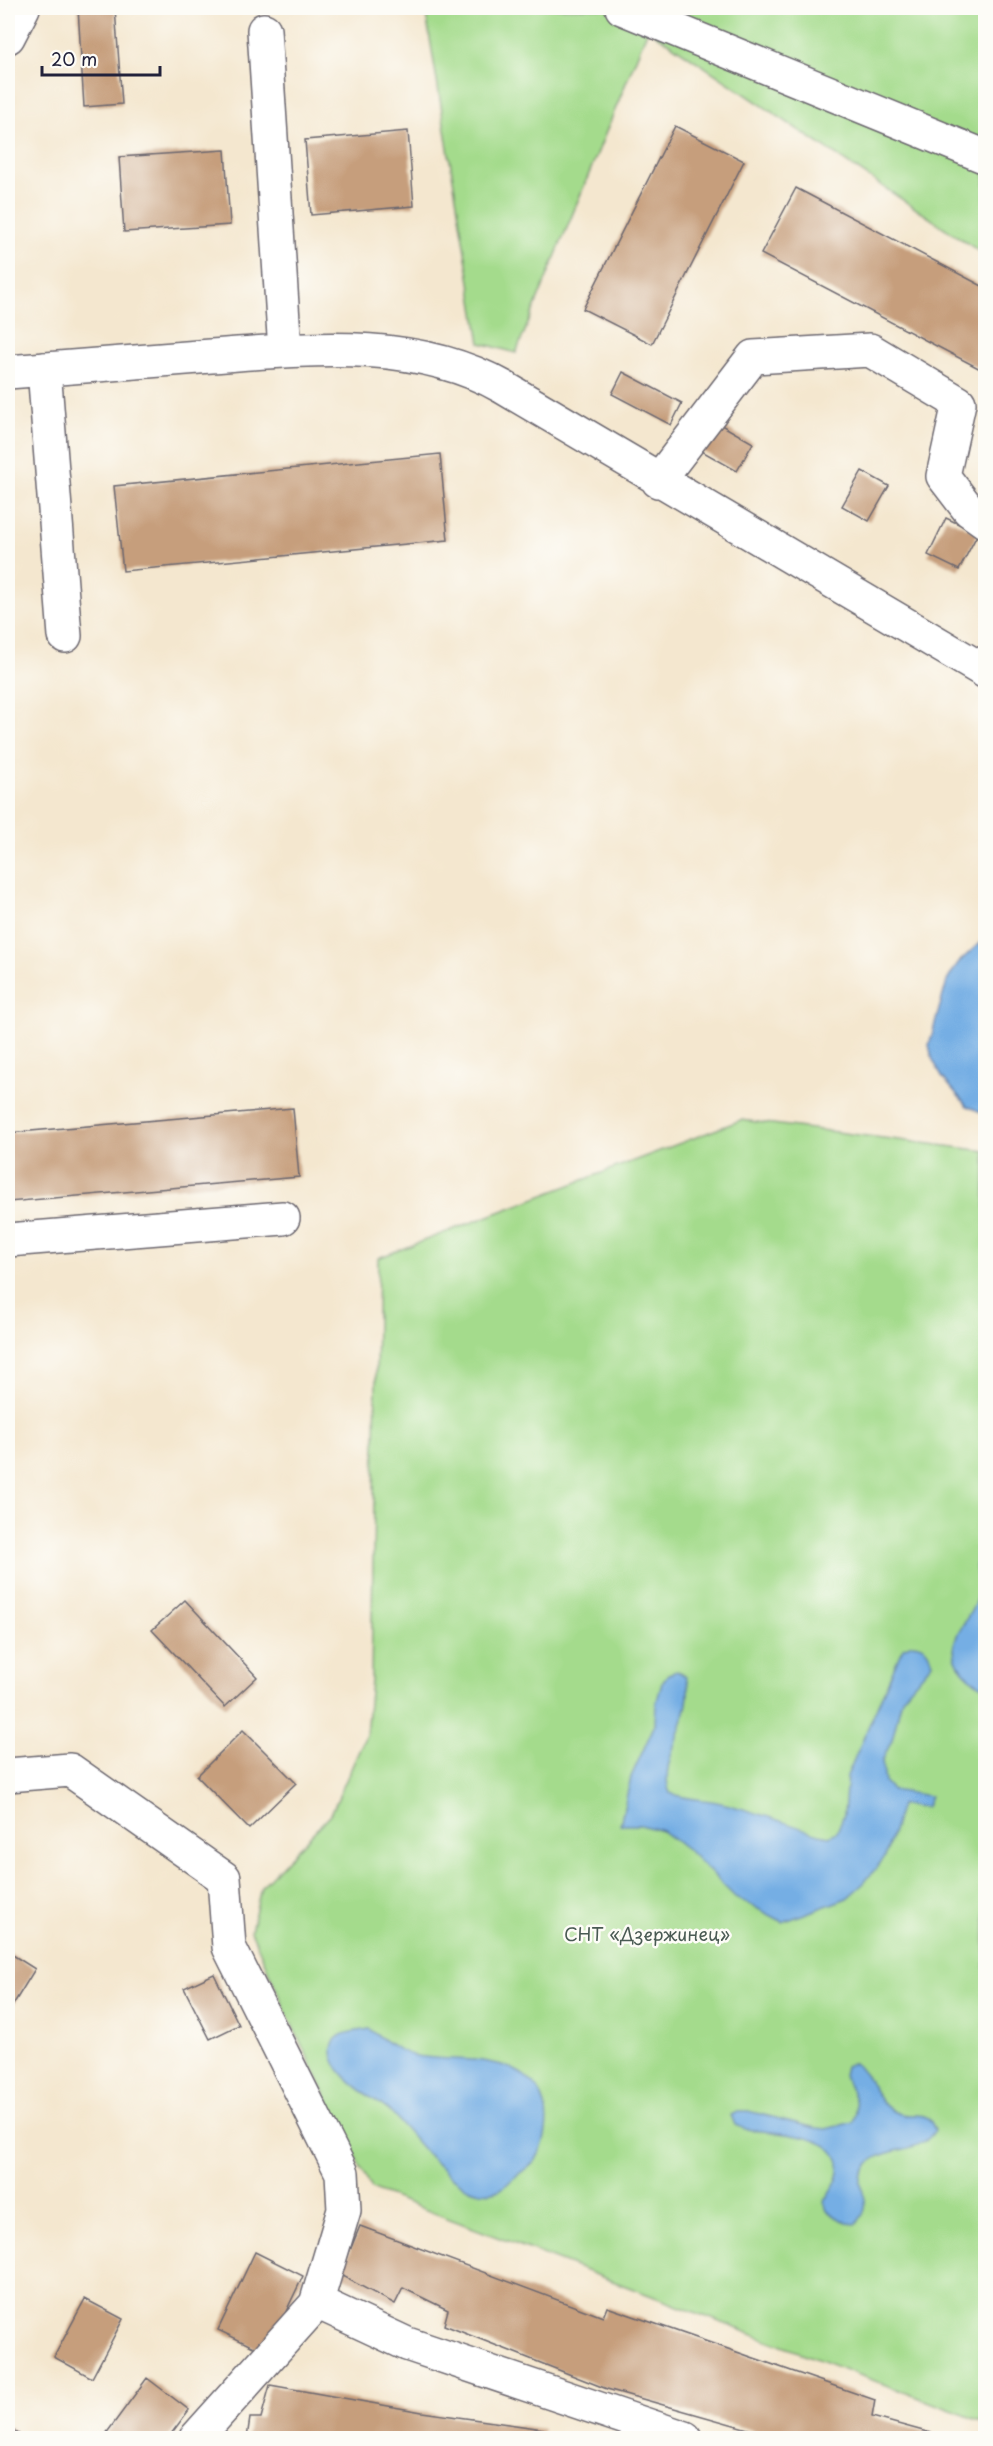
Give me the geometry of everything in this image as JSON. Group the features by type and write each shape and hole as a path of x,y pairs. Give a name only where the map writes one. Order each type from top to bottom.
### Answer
{"street":[{"path":"8,37 23,8"},
{"path":"622,8 986,157"},
{"path":"264,30 285,351"},
{"path":"658,480 753,357 870,350 959,403 944,476 969,510 986,522"},
{"path":"8,372 285,351 374,351 457,366 484,376 986,672"},
{"path":"44,369 64,636"},
{"path":"8,1240 283,1218"},
{"path":"8,1775 70,1770 224,1878 229,1947 342,2173 344,2210 317,2302 196,2439"},
{"path":"317,2302 407,2344 685,2439"}],"green space":[{"path":"425,8 985,8 985,255 648,29 516,353 480,343"},
{"name":"СНТ «Дзержинец»","path":"741,1120 985,1151 985,2423 371,2189 293,2027 251,1931 261,1887 331,1814 366,1735 371,1681 378,1258"}],"water":[{"path":"985,938 985,1114 967,1106 942,1077 932,1058 929,1045 947,981 958,963"},
{"path":"985,1514 986,1687 964,1672 959,1666 954,1651 958,1633 977,1598 977,1552"},
{"path":"912,1644 926,1649 932,1663 902,1698 892,1740 882,1761 885,1782 892,1790 930,1796 927,1807 901,1805 885,1857 864,1883 847,1898 783,1922 735,1897 688,1850 662,1831 641,1825 620,1825 631,1777 655,1724 656,1704 662,1683 668,1674 677,1671 686,1676 688,1690 683,1721 668,1766 667,1780 670,1793 737,1807 819,1834 829,1836 837,1832 844,1814 847,1776 899,1656 903,1648"},
{"path":"369,2029 395,2047 412,2055 489,2062 505,2066 529,2080 538,2090 546,2114 543,2144 536,2159 501,2189 485,2193 470,2189 454,2179 438,2166 388,2110 352,2084 337,2067 332,2048 337,2038 346,2033"},
{"path":"854,2063 865,2074 886,2106 900,2114 928,2118 935,2131 918,2145 878,2157 865,2168 861,2182 865,2208 856,2224 846,2223 827,2211 824,2202 837,2180 839,2163 833,2151 803,2137 745,2129 735,2125 731,2115 739,2111 748,2111 826,2129 853,2122 856,2103 843,2075 845,2066"}],"building":[{"path":"78,8 115,8 122,104 84,107"},
{"path":"675,126 744,161 652,344 583,309"},
{"path":"408,131 414,206 311,215 305,140"},
{"path":"225,150 230,225 124,232 119,157"},
{"path":"796,188 986,288 986,372 761,254"},
{"path":"623,372 682,403 671,425 612,394"},
{"path":"716,422 753,443 737,471 700,450"},
{"path":"440,454 448,540 123,571 114,486"},
{"path":"862,471 889,486 869,521 842,506"},
{"path":"946,518 978,533 959,570 928,555"},
{"path":"293,1108 299,1177 8,1202 8,1133"},
{"path":"185,1600 257,1677 225,1707 152,1630"},
{"path":"243,1730 296,1783 249,1829 197,1776"},
{"path":"8,1952 35,1969 8,2013"},
{"path":"214,1974 239,2025 210,2039 184,1988"},
{"path":"360,2226 603,2317 607,2307 875,2400 872,2417 949,2438 780,2438 607,2389 444,2325 448,2310 403,2288 395,2304 340,2275"},
{"path":"255,2252 303,2276 266,2353 218,2330"},
{"path":"85,2299 123,2319 92,2378 54,2357"},
{"path":"147,2378 189,2410 168,2438 103,2438"},
{"path":"270,2385 422,2412 543,2429 542,2436 547,2438 247,2438 250,2418 261,2418"},
{"path":"8,2426 24,2438 8,2438"}]}
